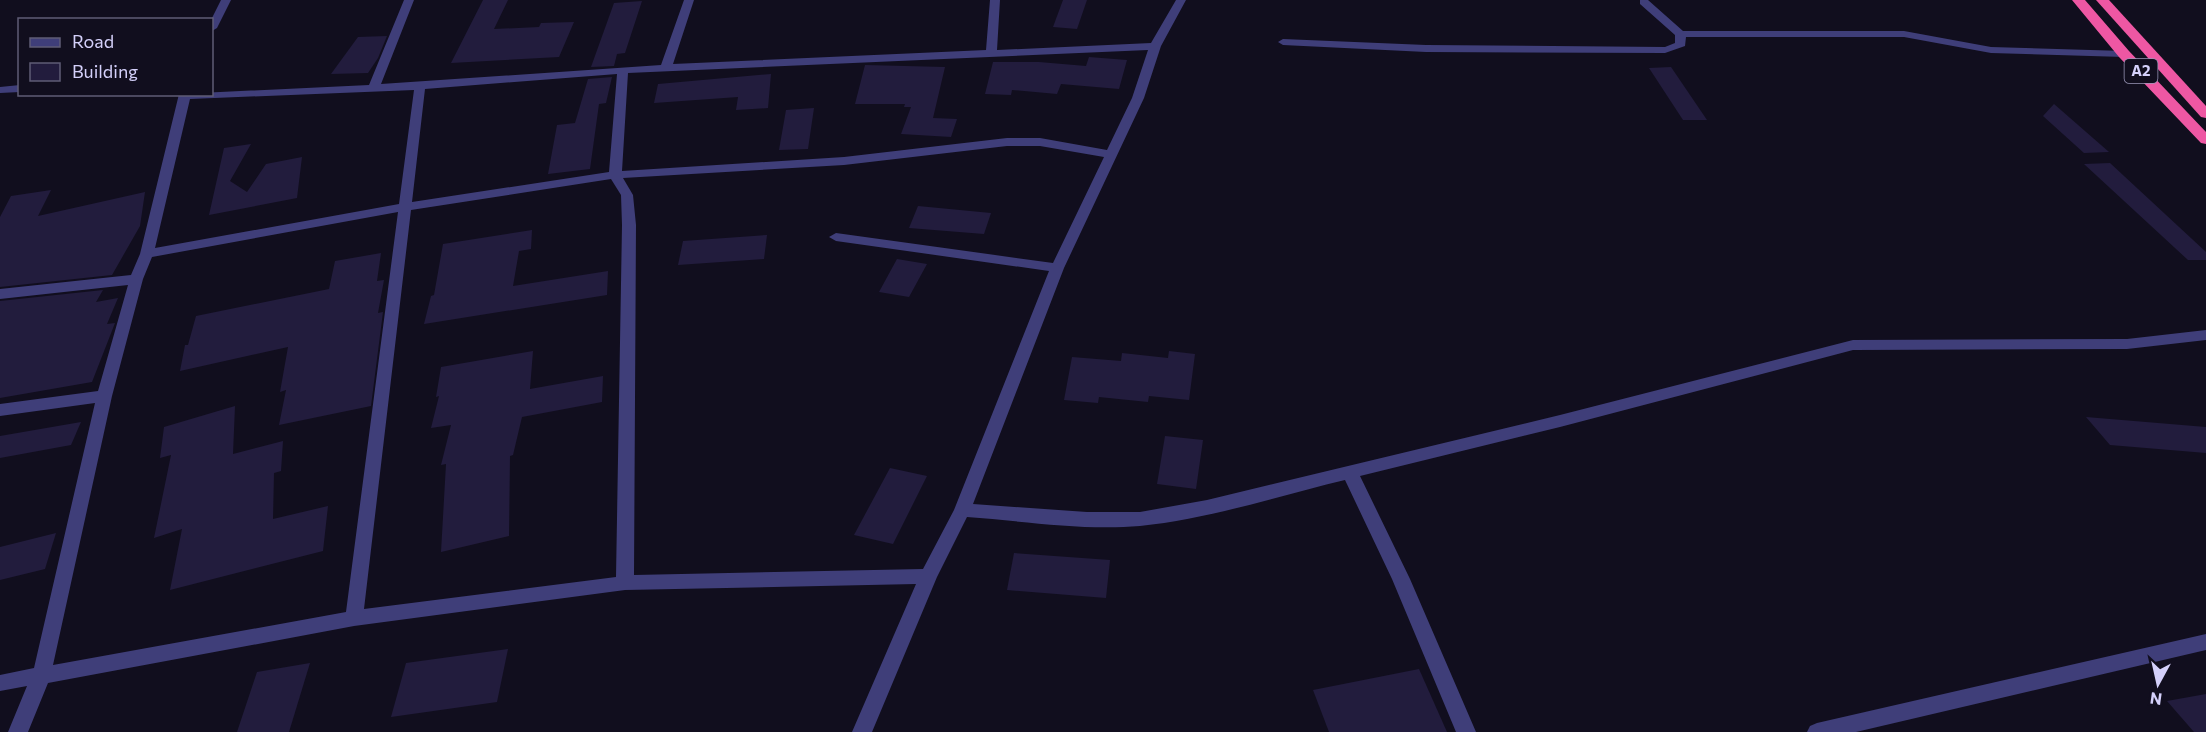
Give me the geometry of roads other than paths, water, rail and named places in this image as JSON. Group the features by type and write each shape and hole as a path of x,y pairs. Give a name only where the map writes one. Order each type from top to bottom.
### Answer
{"highway":[{"path":"2080,2 2105,3"},
{"name":"A2","path":"2080,2 2124,54 2206,140"},
{"name":"A2","path":"2105,3 2206,114"}],"street":[{"path":"213,26 226,0"},
{"path":"374,87 409,0"},
{"path":"666,68 689,0"},
{"path":"991,52 995,0"},
{"path":"862,732 928,576 962,510 1058,268 1138,98 1155,46 1181,0"},
{"path":"1644,2 1680,34 1904,34 1991,50 2124,54"},
{"path":"1283,42 1396,48 1665,50 1681,44 1680,34"},
{"path":"213,94 420,86 623,70 1155,46"},
{"path":"623,70 615,175 627,195 629,225 625,583"},
{"path":"354,618 420,86"},
{"path":"0,90 18,88"},
{"path":"18,732 42,674 104,396 136,279 147,254 184,96"},
{"path":"147,254 404,207 615,175 844,161 1007,142 1040,142 1111,154"},
{"path":"836,237 1058,268"},
{"path":"0,294 136,279"},
{"path":"962,510 1087,519 1140,519 1207,507 1853,345 2127,344 2206,335"},
{"path":"0,410 104,396"},
{"path":"1350,472 1401,579 1466,732"},
{"path":"0,683 354,618 625,583 928,576"},
{"path":"1817,732 2206,642"}]}
